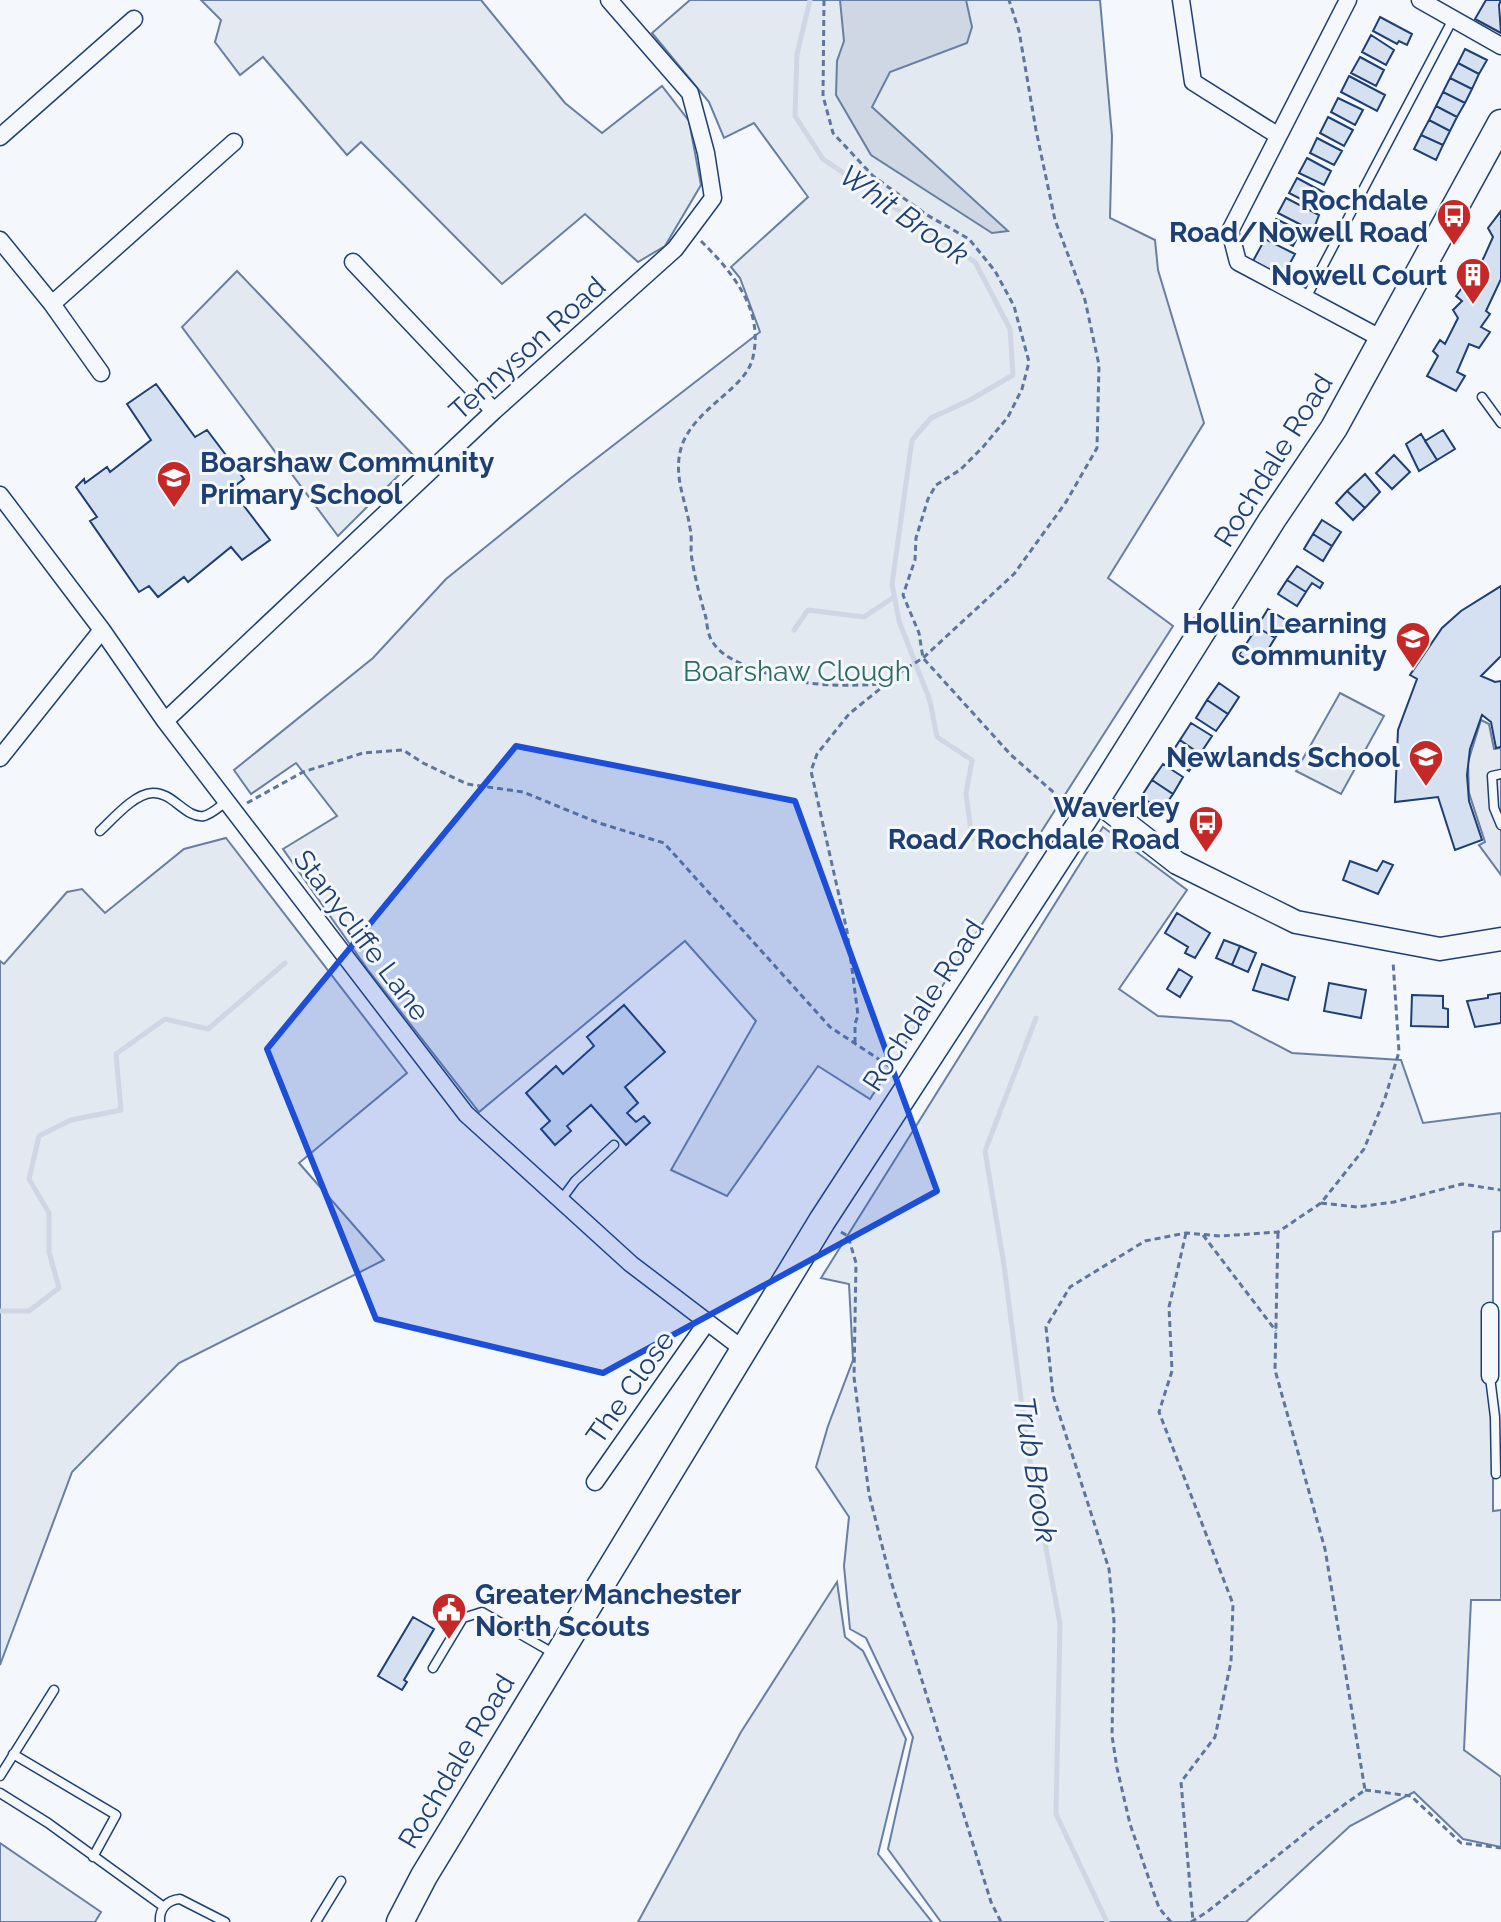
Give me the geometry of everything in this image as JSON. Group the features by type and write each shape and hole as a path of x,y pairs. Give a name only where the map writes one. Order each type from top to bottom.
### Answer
{"main road":[{"name":"Rochdale Road","path":"400,1922 424,1876 557,1655 822,1221 1334,428 1501,123"}],"street":[{"name":"Tennyson Road","path":"165,721 494,411 675,249 713,198 706,153 690,93 609,0"},
{"path":"1181,0 1193,82 1277,135"},
{"path":"1348,0 1230,231 1238,262 1384,340"},
{"path":"1420,0 1501,46"},
{"path":"0,137 134,19"},
{"path":"52,304 234,142"},
{"path":"0,240 52,304 101,373"},
{"path":"353,262 494,411"},
{"name":"Stanycliffe Lane","path":"0,495 102,630 165,721 466,1114 631,1264 744,1350"},
{"path":"0,758 102,630"},
{"path":"1090,810 1177,863 1296,922 1440,949 1501,939"},
{"path":"1490,1311 1496,1338 1490,1376"},
{"name":"The Close","path":"595,1482 707,1322"}],"lane":[{"path":"1306,299 1453,19"},
{"path":"1482,397 1501,423"},
{"path":"1501,774 1492,776 1494,808 1501,825"},
{"path":"100,831 149,793 167,797 202,816 230,806"},
{"path":"561,1200 575,1181 614,1145"},
{"path":"1490,1376 1495,1417 1496,1474"},
{"path":"433,1668 463,1618 482,1612 557,1655"},
{"path":"0,1776 54,1690"},
{"path":"13,1754 116,1815 93,1857"},
{"path":"0,1793 48,1823 164,1907"},
{"path":"316,1922 341,1881"},
{"path":"160,1922 164,1907 174,1899 187,1900 225,1922"}],"path":[{"path":"824,0 823,96 833,133 873,176 927,215 969,239 995,271 1014,306 1029,362 1022,389 1008,417 960,470 936,485 928,499 916,538 915,560 903,595 919,633 923,659 1011,755 1090,810"},
{"path":"855,1043 858,1015 847,931 811,771 817,754 849,714 905,669 923,659 1014,574 1066,502 1097,448 1099,365 1085,300 1055,220 1019,31 1009,0"},
{"path":"689,230 737,280 746,298 754,331 753,358 744,378 707,408 689,431 678,467 681,495 691,529 691,554 711,641 731,660 798,683 838,686 885,684"},
{"path":"230,806 303,772 363,753 403,750 467,784 523,792 599,823 664,843 830,1027 911,1081"},
{"path":"1171,1922 1159,1908 1139,1852 1117,1768 1112,1736 1114,1621 1109,1569 1053,1395 1046,1327 1070,1287 1145,1241 1186,1233 1221,1236 1278,1232 1321,1203 1364,1149 1385,1098 1399,1052 1392,978 1395,941"},
{"path":"1321,1203 1357,1207 1394,1202 1462,1184 1501,1190"},
{"path":"1278,1232 1275,1370 1325,1549 1365,1790"},
{"path":"1186,1233 1169,1307 1172,1371 1159,1412 1233,1604 1231,1662 1215,1737 1181,1782 1192,1922"},
{"path":"1203,1235 1276,1331"},
{"path":"848,1236 856,1263 854,1377 869,1494 891,1581 991,1902 1001,1922"},
{"path":"1192,1922 1365,1790 1411,1796 1461,1843 1501,1848"}],"highlighted area":[{"path":"516,746 795,801 937,1191 603,1373 376,1319 267,1049"}],"green space":[{"path":"201,0 481,0 565,103 602,133 662,86 689,121 701,185 665,246 638,262 585,214 502,284 361,142 347,155 263,57 240,75 215,42 221,20"},
{"name":"Boarshaw Clough","path":"690,0 1100,0 1112,136 1110,218 1155,240 1158,270 1204,423 1108,578 1173,626 870,1099 818,1066 727,1196 671,1170 756,1021 685,941 479,1112 368,970 283,849 337,816 296,763 251,794 234,770 373,658 446,579 760,332 740,278 731,267 808,197 754,123 724,138 709,102 652,33"},
{"path":"237,271 416,458 338,536 182,327"},
{"path":"1340,693 1384,716 1341,794 1296,771"},
{"path":"1103,827 1187,890 1119,989 1158,1016 1231,1021 1292,1053 1401,1060 1423,1123 1501,1113 1501,1231 1493,1232 1493,1511 1501,1510 1501,1600 1471,1600 1464,1750 1501,1777 1501,1847 1463,1839 1414,1792 1350,1826 1246,1922 941,1922 888,1849 913,1737 866,1638 850,1629 844,1566 849,1517 816,1467 853,1360 849,1284 821,1278"},
{"path":"226,838 407,1073 299,1163 384,1260 179,1363 72,1472 0,1665 0,961 4,964 67,892 82,889 105,913 184,849"},
{"path":"837,1582 845,1637 863,1651 906,1739 878,1854 932,1922 638,1922 741,1732"},
{"path":"0,1843 101,1912 95,1922 0,1922"}],"shaded area":[{"path":"840,0 966,0 972,27 967,43 890,72 872,107 1008,231 992,233 871,155 836,95 837,61 844,41"},
{"path":"1481,720 1489,724 1494,749 1501,748 1501,875 1479,845 1485,842 1469,793 1468,762"}],"building":[{"path":"1486,0 1501,0 1501,33 1475,19"},
{"path":"1380,17 1412,34 1407,45 1399,41 1397,44 1373,31"},
{"path":"1371,35 1394,50 1386,65 1362,52"},
{"path":"1465,49 1487,60 1479,74 1458,63"},
{"path":"1360,57 1384,70 1376,86 1351,73"},
{"path":"1458,63 1479,74 1472,89 1450,78"},
{"path":"1349,76 1385,95 1377,111 1341,92"},
{"path":"1450,78 1472,89 1465,103 1443,92"},
{"path":"1443,92 1465,103 1457,117 1436,106"},
{"path":"1338,98 1363,110 1355,125 1331,112"},
{"path":"1436,106 1457,117 1450,131 1429,120"},
{"path":"1328,117 1353,130 1344,146 1320,133"},
{"path":"1429,120 1450,131 1443,145 1421,135"},
{"path":"1421,135 1443,145 1436,160 1414,149"},
{"path":"1317,138 1342,151 1334,165 1310,153"},
{"path":"1307,158 1331,171 1324,185 1299,173"},
{"path":"1297,178 1325,193 1318,208 1289,193"},
{"path":"1286,198 1319,215 1313,231 1278,213"},
{"name":"Nowell Court","path":"1501,211 1501,279 1486,311 1490,314 1481,327 1490,332 1479,348 1469,344 1457,372 1465,376 1456,391 1427,376 1438,356 1433,351 1440,340 1445,344 1458,318 1453,310 1462,301 1456,296 1472,279 1484,257 1493,237 1488,228"},
{"path":"1276,219 1301,231 1293,246 1268,233"},
{"path":"1265,239 1295,254 1283,276 1253,261"},
{"path":"156,384 195,437 207,430 244,479 231,489 270,540 242,560 231,547 188,582 184,577 158,597 149,586 139,592 90,521 97,517 76,487 107,467 110,472 151,440 127,404"},
{"path":"1443,430 1455,449 1437,460 1425,441"},
{"path":"1421,434 1437,460 1419,471 1406,444"},
{"path":"1394,455 1410,472 1392,489 1376,473"},
{"path":"1365,474 1380,492 1365,508 1347,491"},
{"path":"1347,491 1365,508 1353,520 1336,503"},
{"path":"1322,520 1341,532 1332,546 1313,534"},
{"path":"1313,534 1332,546 1323,561 1304,549"},
{"path":"1297,566 1323,583 1320,588 1312,583 1306,592 1287,580"},
{"path":"1287,580 1306,592 1297,606 1278,594"},
{"path":"1501,586 1501,656 1481,676 1495,682 1501,681 1501,747 1496,748 1491,722 1482,715 1470,749 1467,775 1469,801 1482,840 1455,850 1438,797 1395,802 1398,730 1417,679 1410,675 1442,628 1461,611"},
{"path":"1268,609 1287,621 1275,638 1257,627"},
{"path":"1257,627 1275,638 1258,666 1239,655"},
{"path":"1219,683 1239,697 1228,714 1207,700"},
{"path":"1207,700 1228,714 1216,731 1196,718"},
{"path":"1191,723 1212,736 1200,754 1180,740"},
{"path":"1180,740 1200,754 1189,771 1169,757"},
{"path":"1163,764 1183,777 1173,794 1152,780"},
{"path":"1152,780 1173,794 1162,810 1141,797"},
{"path":"1350,861 1377,871 1383,861 1393,865 1378,894 1343,880"},
{"path":"1177,913 1210,933 1195,958 1185,953 1188,947 1165,933"},
{"path":"1224,940 1240,946 1232,965 1216,958"},
{"path":"1240,946 1256,953 1248,972 1232,965"},
{"path":"1262,964 1295,977 1288,1000 1253,990"},
{"path":"1179,969 1192,977 1180,997 1167,989"},
{"path":"1329,983 1366,990 1361,1018 1324,1011"},
{"path":"1501,993 1501,1023 1475,1027 1467,1001"},
{"path":"1412,995 1443,996 1443,1008 1448,1009 1448,1027 1411,1026"},
{"path":"624,1005 665,1052 625,1087 638,1103 627,1113 636,1122 644,1116 650,1123 626,1145 591,1105 567,1126 571,1131 555,1145 541,1129 550,1121 526,1093 556,1066 563,1074 594,1046 587,1037"},
{"path":"413,1617 434,1629 404,1680 407,1682 402,1690 378,1676"}],"waterway":[{"name":"Whit Brook","path":"810,0 797,54 795,116 823,159 975,262 1010,329 1013,375 931,418 912,440 892,584 899,621 930,701 937,737 972,760 966,794 972,839"},
{"name":"Whit Brook","path":"794,630 808,610 864,617 894,597"},
{"name":"Whit Brook","path":"0,1311 29,1311 59,1288 49,1252 49,1213 29,1179 39,1136 71,1120 121,1110 116,1054 165,1019 208,1029 285,963"},
{"name":"Trub Brook","path":"1036,1018 985,1151 1004,1265 1027,1445 1060,1624 1056,1814 1107,1922"}],"place":[{"name":"Rochdale Road/Nowell Road","path":"1454,247"},
{"name":"Nowell Court","path":"1473,306"},
{"name":"Boarshaw Community Primary School","path":"174,509"},
{"name":"Hollin Learning Community","path":"1413,670"},
{"name":"Newlands School","path":"1426,788"},
{"name":"Waverley Road/Rochdale Road","path":"1206,854"},
{"name":"Greater Manchester North Scouts","path":"449,1641"}]}
